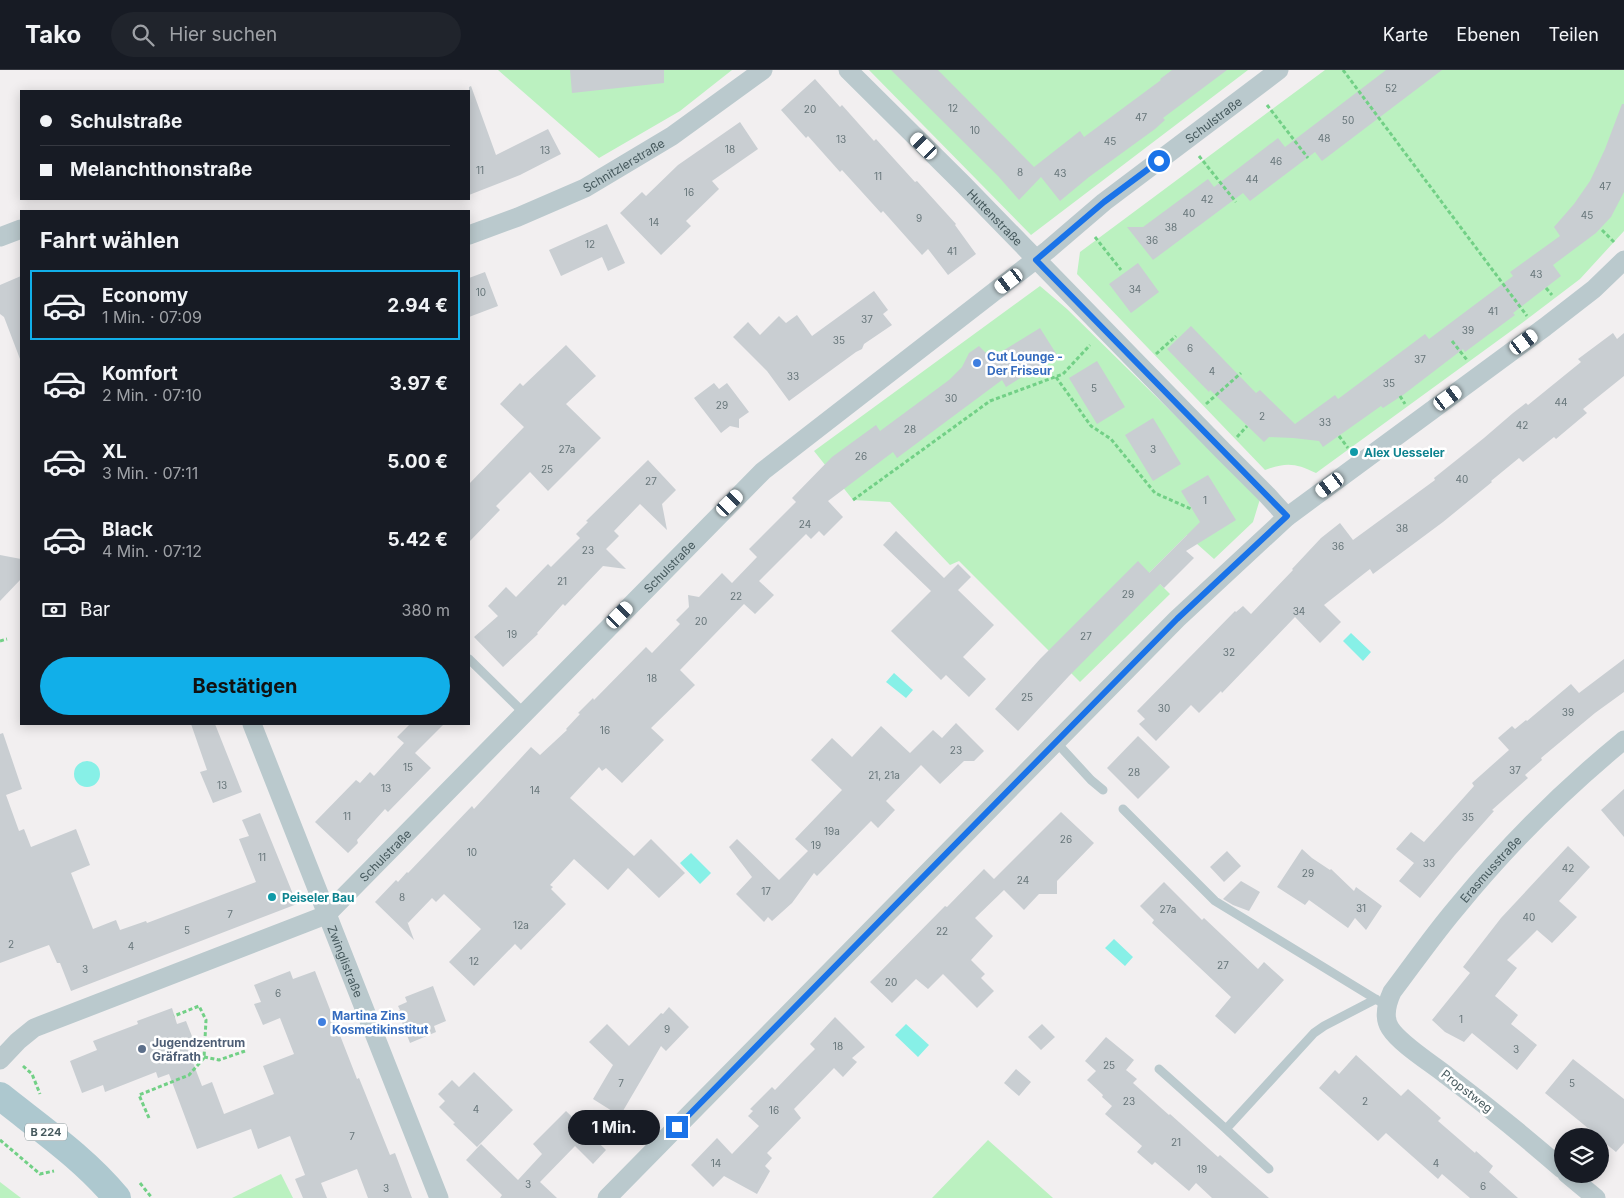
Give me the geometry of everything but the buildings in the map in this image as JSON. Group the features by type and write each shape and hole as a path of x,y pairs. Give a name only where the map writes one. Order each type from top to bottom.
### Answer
{"main road":[{"name":"B 224","path":"0,1096 65,1147 117,1198"}],"street":[{"name":"Schnitzlerstraße","path":"470,235 518,217 585,188 672,136 763,70"},
{"name":"Huttenstraße","path":"848,70 1287,516"},
{"name":"Schulstraße","path":"0,1060 18,1040 34,1028 326,915 763,471 1036,260 1104,202 1279,70"},
{"path":"0,237 20,229"},
{"path":"607,1198 1177,619 1287,516 1545,327 1594,289 1624,260"},
{"name":"Zwinglistraße","path":"252,725 439,1198"},
{"name":"Erasmusstraße","path":"1382,1002 1392,992 1455,908 1488,870 1558,799 1624,740"},
{"name":"Propstweg","path":"1382,1002 1390,1028 1405,1044 1512,1126 1554,1163"},
{"path":"1578,1183 1596,1198"}],"lane":[{"path":"470,660 524,713"},
{"path":"1056,742 1103,790"},
{"path":"1123,808 1215,901 1382,1002"},
{"path":"1226,1129 1314,1034 1324,1026 1382,1002"},
{"path":"1159,1069 1269,1169"}],"path":[{"path":"1343,70 1514,299"},
{"path":"1254,89 1308,158"},
{"path":"1186,140 1236,202"},
{"path":"1083,220 1121,270"},
{"path":"853,500 990,400 1063,374 1104,330"},
{"path":"1190,418 1241,373"},
{"path":"1056,377 1091,426 1111,439 1155,493 1191,509"},
{"path":"0,641 7,639"},
{"path":"149,1118 139,1095 189,1075 204,1057 206,1020 199,1006 174,1016"},
{"path":"204,1057 219,1060 245,1051"},
{"path":"0,1140 40,1174 55,1171"}],"green space":[{"path":"498,70 732,70 680,111 599,158"},
{"path":"869,70 1248,70 1031,235"},
{"path":"1325,70 1624,70 1624,231 1580,279 1316,473 1303,467 1291,465 1265,470 1077,274 1080,252"},
{"path":"1040,286 1067,309 1260,499 1253,522 1214,559 1187,535 1149,573 1170,594 1080,682 959,561 950,565 890,502 853,500 814,451"},
{"path":"988,1140 1053,1198 932,1198"},
{"path":"281,1174 293,1198 232,1198"},
{"path":"0,1182 21,1198 0,1198"}],"water":[{"path":"1351,633 1371,652 1363,661 1343,641"},
{"path":"894,673 913,690 906,698 886,682"},
{"path":"87,761 96,765 100,774 96,783 87,787 78,783 74,774 78,765"},
{"path":"691,853 711,873 700,884 680,863"},
{"path":"1114,939 1133,957 1125,966 1105,948"},
{"path":"906,1024 929,1045 918,1057 895,1035"}],"place":[{"name":"Cut Lounge - Der Friseur","path":"977,363"},
{"name":"Alex Uesseler","path":"1354,452"},
{"name":"Peiseler Bau","path":"272,897"},
{"name":"Martina Zins Kosmetikinstitut","path":"322,1022"},
{"name":"Jugendzentrum Gräfrath","path":"142,1049"}],"route":[{"path":"677,1127 1177,619 1287,516 1036,260 1104,202 1159,161"}]}
